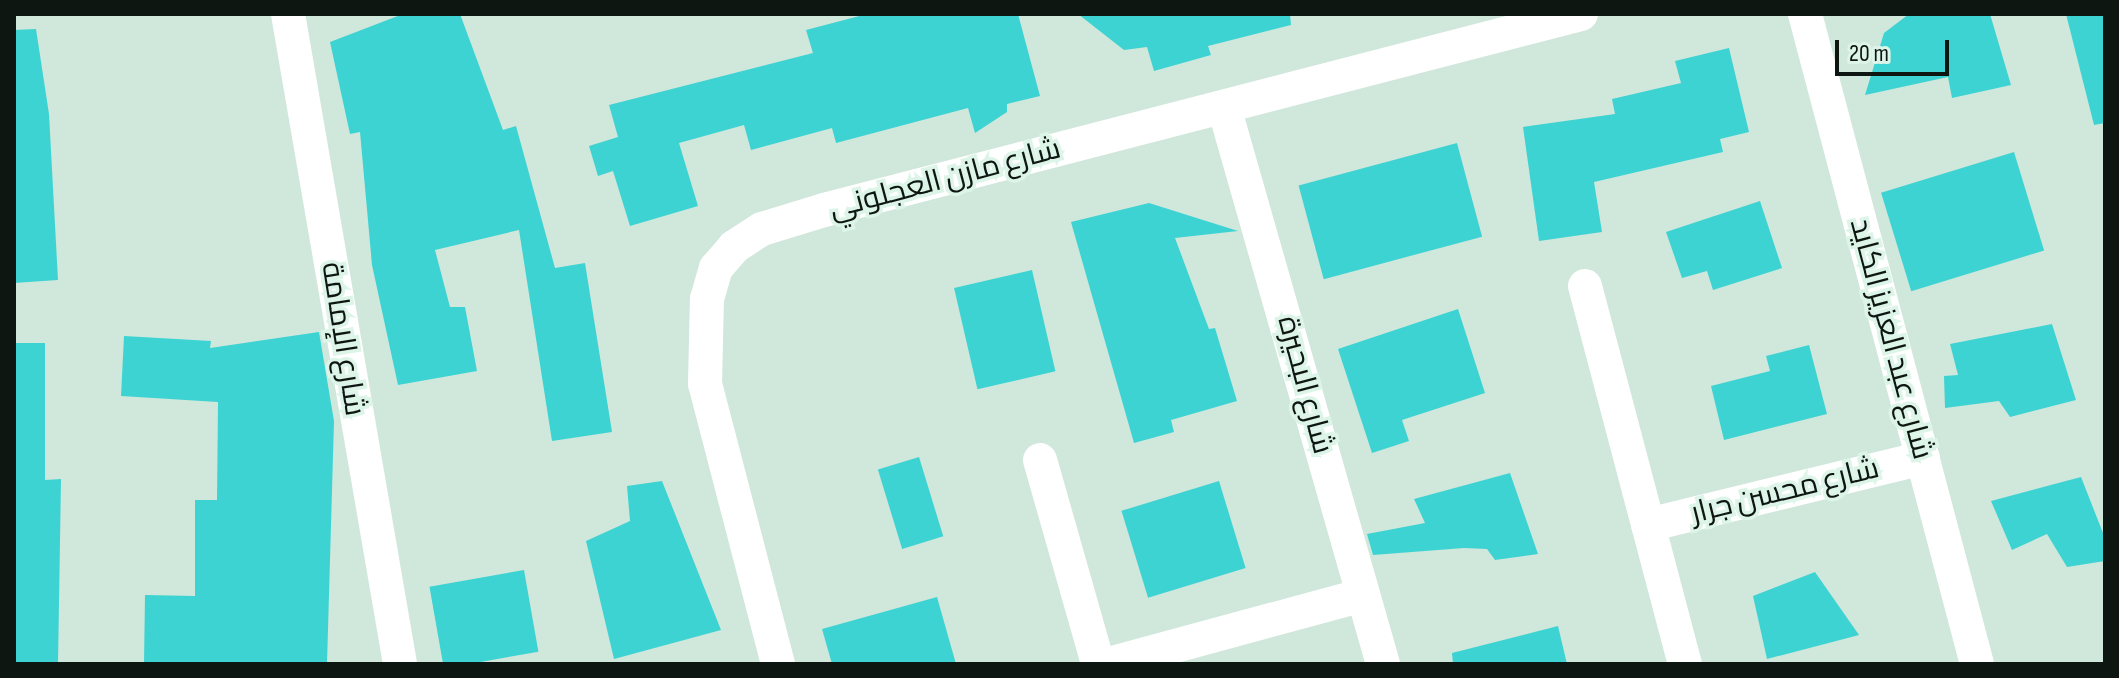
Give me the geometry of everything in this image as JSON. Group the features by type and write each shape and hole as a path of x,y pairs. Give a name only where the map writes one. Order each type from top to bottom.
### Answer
{"street":[{"name":"شارع الإمامة","path":"288,14 400,664"},
{"name":"شارع مازن العجلوني","path":"778,664 705,384 703,329 716,268 762,229 1581,14"},
{"name":"شارع عبد العزيز الكايد","path":"1805,14 1977,664"},
{"name":"شارع البحيرة","path":"1224,107 1383,664"},
{"name":"شارع محسن جرار","path":"1585,286 1685,664"},
{"name":"شارع محسن جرار","path":"1648,525 1923,458"},
{"path":"1040,460 1098,664"},
{"path":"1109,664 1363,595"}],"building":[{"path":"403,14 460,14 503,130 516,126 555,268 585,263 612,432 552,441 519,230 435,250 450,307 465,307 477,371 398,385 372,265 360,132 350,134 330,42"},
{"path":"867,14 1018,14 1040,96 1007,104 1007,112 975,133 968,108 836,143 832,128 751,150 744,125 679,143 698,206 630,226 613,171 598,176 589,146 618,137 609,105 813,53 806,30"},
{"path":"1078,14 1290,14 1291,25 1208,46 1211,55 1154,71 1147,47 1124,50"},
{"path":"1909,14 1990,14 2011,85 1952,98 1948,77 1865,95 1884,33"},
{"path":"2066,14 2105,14 2105,123 2094,125"},
{"path":"36,29 49,114 58,280 14,283 14,30"},
{"path":"1729,48 1749,132 1720,139 1723,152 1594,182 1602,232 1539,241 1523,127 1615,114 1612,99 1681,83 1675,61"},
{"path":"1457,143 1482,237 1324,279 1299,185"},
{"path":"2014,152 2044,250 1911,291 1881,193"},
{"path":"1760,201 1782,268 1713,290 1707,271 1682,278 1666,232"},
{"path":"1149,203 1238,231 1175,238 1209,329 1215,328 1237,401 1171,420 1174,432 1134,443 1071,222"},
{"path":"1032,270 1055,371 977,389 954,288"},
{"path":"1458,309 1485,393 1402,420 1409,441 1372,453 1338,349"},
{"path":"2052,324 2076,400 2010,417 1999,401 1945,408 1944,376 1958,375 1950,344"},
{"path":"319,332 334,421 327,664 144,664 145,595 195,596 195,500 217,500 218,402 121,396 124,336 211,341 210,348"},
{"path":"14,343 45,343 45,480 61,479 58,664 14,664"},
{"path":"1809,345 1827,414 1724,440 1711,386 1770,371 1766,356"},
{"path":"919,457 943,536 902,549 878,470"},
{"path":"1510,473 1538,554 1495,560 1487,549 1464,548 1373,555 1367,534 1425,523 1414,499"},
{"path":"2081,477 2105,538 2105,561 2067,567 2047,534 2012,550 1991,501"},
{"path":"662,481 721,630 614,659 586,541 630,521 627,486"},
{"path":"1219,481 1246,568 1148,598 1121,511"},
{"path":"524,570 538,652 469,664 443,664 429,587"},
{"path":"1815,572 1859,635 1767,659 1753,596"},
{"path":"937,597 956,664 832,664 822,629"},
{"path":"1558,626 1567,664 1453,664 1452,653"}]}
